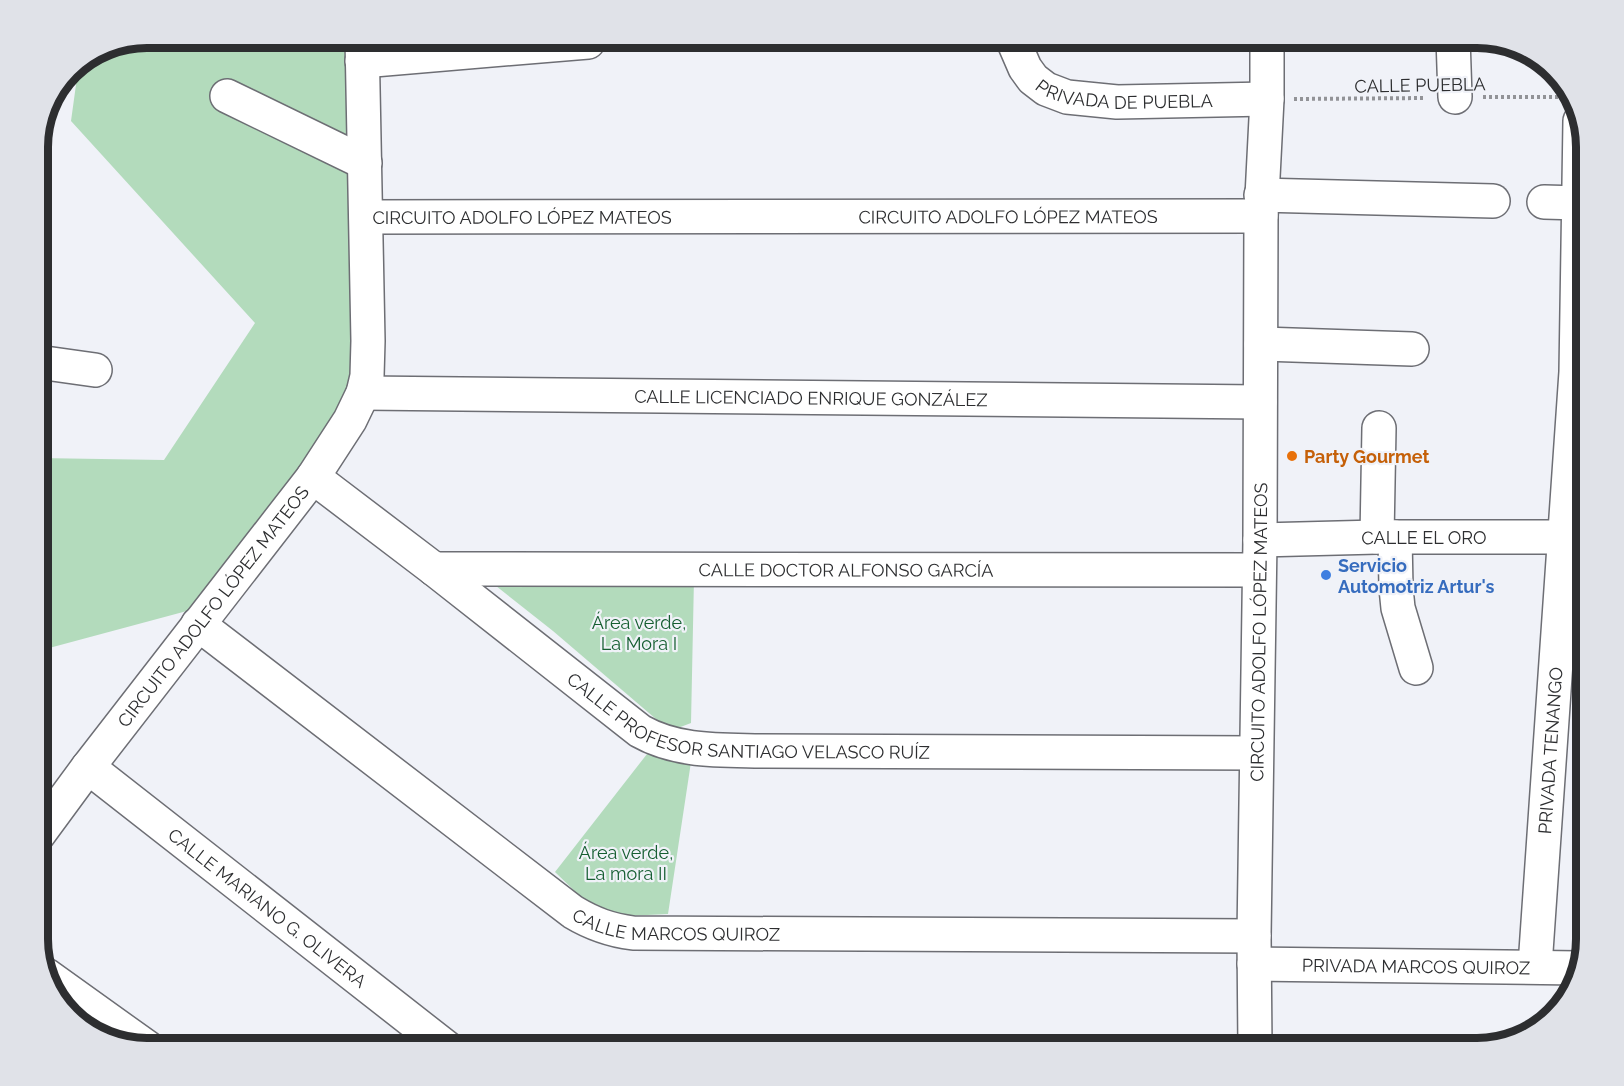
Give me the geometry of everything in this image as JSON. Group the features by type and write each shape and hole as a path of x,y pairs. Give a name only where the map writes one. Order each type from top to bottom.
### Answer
{"street":[{"path":"366,218 362,49 394,48"},
{"name":"PRIVADA DE PUEBLA","path":"1016,48 1024,68 1033,79 1046,88 1067,97 1117,102 1267,99"},
{"name":"CIRCUITO ADOLFO LÓPEZ MATEOS","path":"1255,1038 1261,206 1267,99 1267,48"},
{"path":"1453,48 1455,97"},
{"path":"227,96 365,163"},
{"path":"1261,206 1493,201"},
{"path":"1544,202 1576,203"},
{"name":"CIRCUITO ADOLFO LÓPEZ MATEOS","path":"48,821 313,477 350,420 363,393 367,376 366,218 1261,206"},
{"path":"1261,344 1412,349"},
{"path":"48,363 95,370"},
{"name":"PRIVADA TENANGO","path":"1534,966 1576,537 1576,372"},
{"name":"CALLE LICENCIADO ENRIQUE GONZÁLEZ","path":"363,393 1260,402"},
{"path":"1379,428 1386,537 1398,608 1416,668"},
{"name":"CALLE PROFESOR SANTIAGO VELASCO RUÍZ","path":"313,477 640,731 657,741 705,749 761,751 1256,753"},
{"name":"CALLE EL ORO","path":"1260,555 1386,537 1576,537"},
{"name":"CALLE DOCTOR ALFONSO GARCÍA","path":"434,569 1260,555"},
{"name":"CALLE MARCOS QUIROZ","path":"198,624 573,912 610,930 633,933 1254,950"},
{"name":"CALLE MARIANO G. OLIVERA","path":"88,767 434,1038"},
{"name":"PRIVADA MARCOS QUIROZ","path":"1254,950 1572,968"},
{"path":"59,985 132,1037"}],"path":[{"name":"CALLE PUEBLA","path":"1267,99 1562,97"}],"green space":[{"path":"147,48 349,48 364,378 198,608 48,648 48,458 164,460 255,323 71,121 77,78 97,61 115,53"},
{"name":"Área verde, La Mora I","path":"694,578 691,723 670,731 553,631 491,582"},
{"name":"Área verde, La mora II","path":"647,754 691,762 668,914 626,916 590,906 555,872"}],"place":[{"name":"Party Gourmet","path":"1292,456"},
{"name":"Servicio Automotriz Artur's","path":"1326,575"}]}
